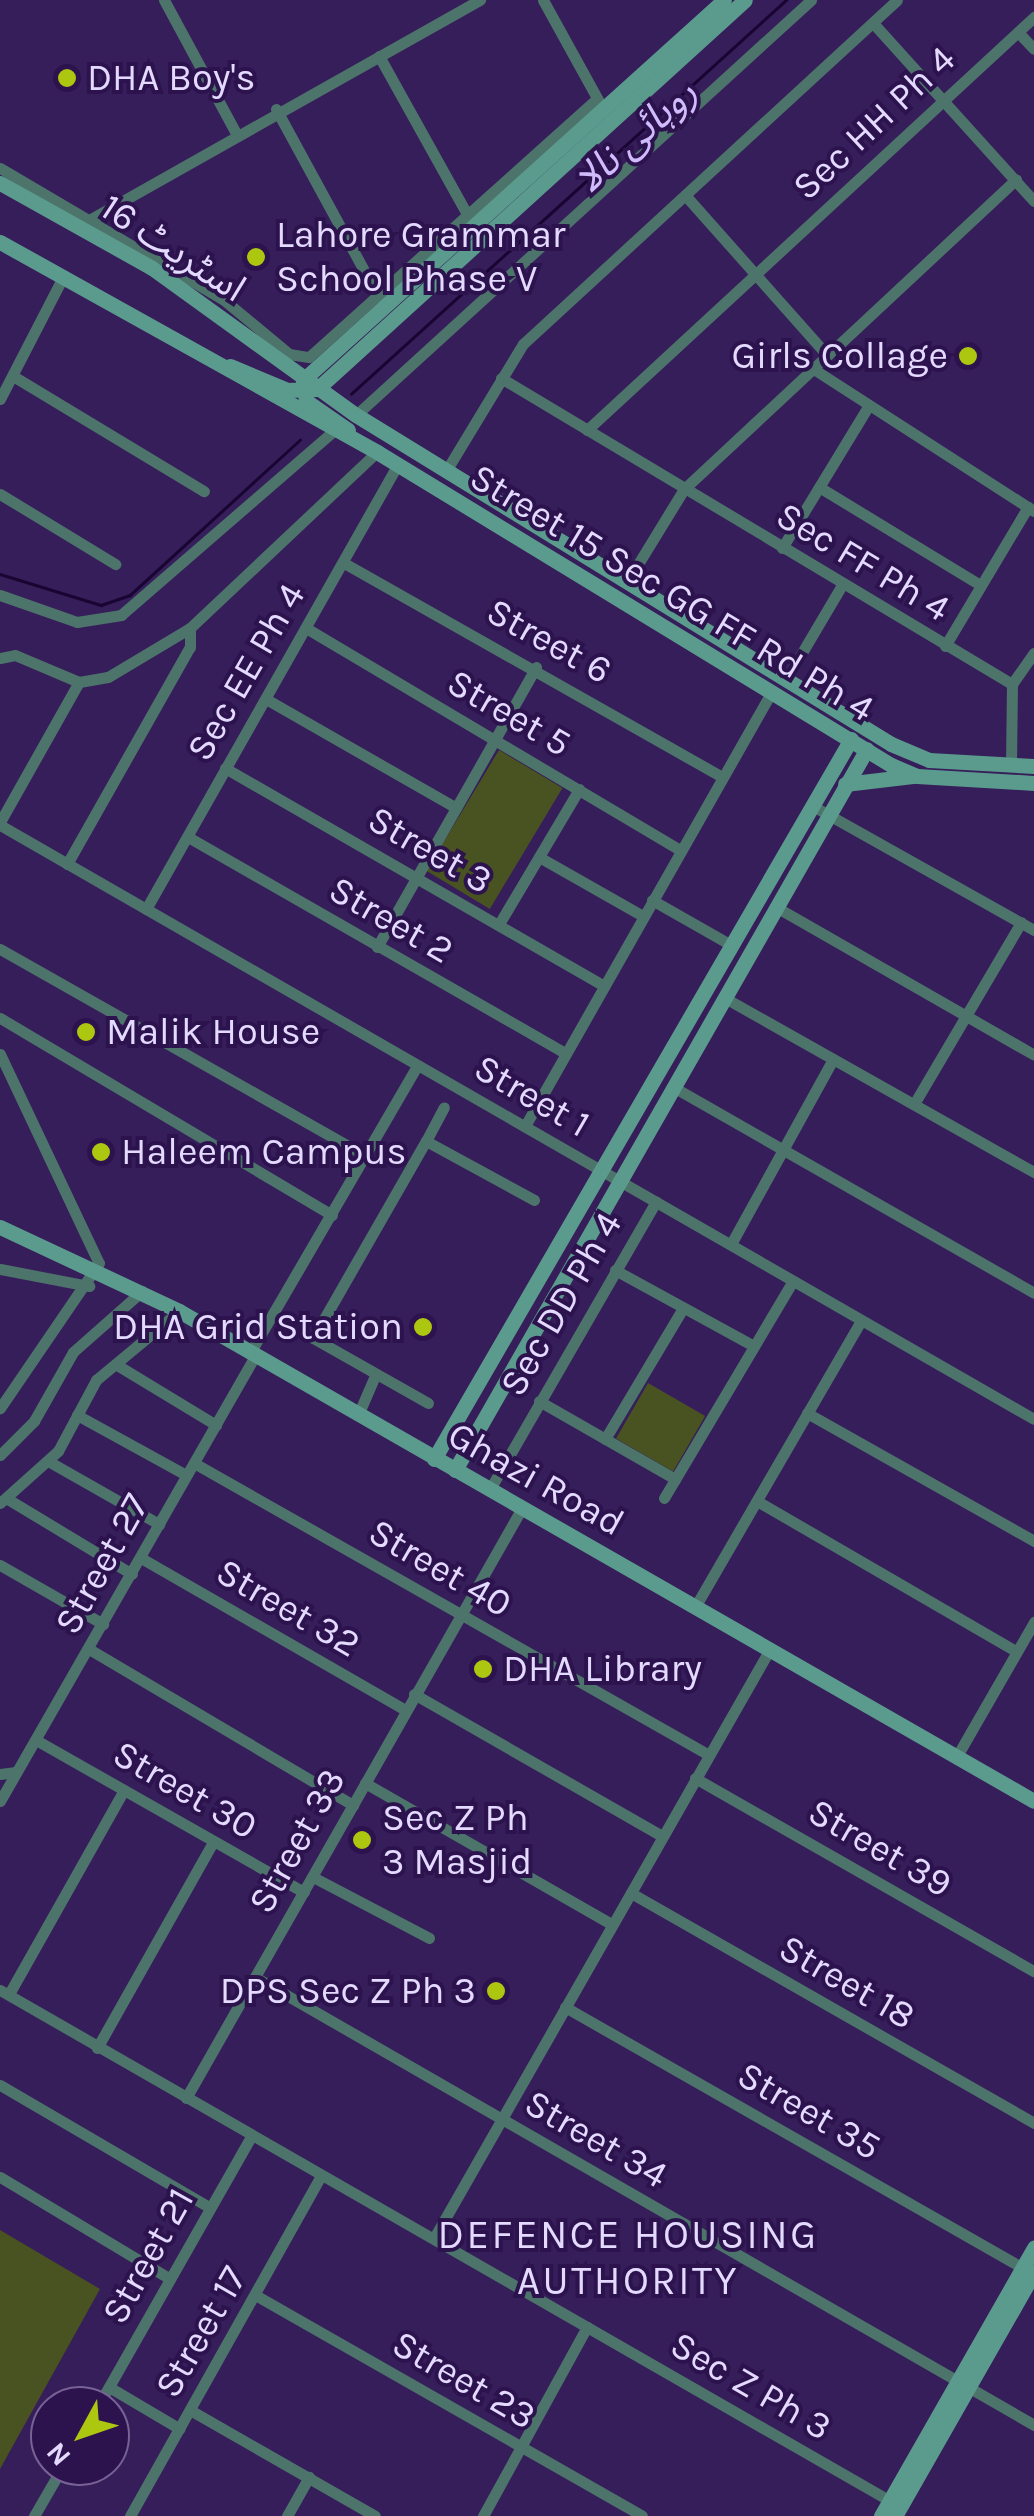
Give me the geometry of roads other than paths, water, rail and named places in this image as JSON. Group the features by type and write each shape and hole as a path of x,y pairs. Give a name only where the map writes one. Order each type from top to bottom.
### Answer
{"main road":[{"path":"307,387 494,199 724,0"},
{"path":"307,387 745,0"},
{"name":"اسٹریٹ 16","path":"0,183 88,222 212,307 307,387"},
{"path":"0,242 210,360 307,387 916,757 1034,766"},
{"name":"Street 15 Sec GG FF Rd Ph 4","path":"210,360 332,432 360,442 398,464 867,750 917,776 1034,783"},
{"path":"307,387 360,442"},
{"path":"434,1459 851,739"},
{"path":"455,1470 867,750"},
{"path":"845,784 917,776"},
{"name":"Ghazi Road","path":"0,1227 142,1291 1034,1801"},
{"path":"881,2516 898,2510 963,2386 1031,2272 1034,2248"}],"street":[{"path":"164,0 236,133"},
{"path":"88,222 276,109 480,0"},
{"path":"544,0 600,104"},
{"path":"356,415 811,0"},
{"name":"Sec HH Ph 4","path":"446,471 523,344 897,0"},
{"name":"Sec HH Ph 4","path":"587,430 1034,17"},
{"path":"873,23 1034,201"},
{"path":"1018,32 1034,49"},
{"path":"379,56 467,214"},
{"path":"276,109 378,298"},
{"path":"0,168 298,358 319,352 467,214 494,199"},
{"path":"626,582 684,489 1016,179"},
{"path":"685,195 827,355"},
{"path":"0,398 63,276"},
{"path":"812,368 1031,509 944,646"},
{"path":"13,376 204,491"},
{"name":"Sec FF Ph 4","path":"501,378 1012,684"},
{"path":"782,548 869,406"},
{"path":"0,595 77,622 122,616 332,432"},
{"path":"0,658 15,654 79,682 108,677 190,628 377,452"},
{"name":"Sec EE Ph 4","path":"146,909 398,464"},
{"path":"819,487 980,585"},
{"path":"0,494 115,564"},
{"name":"Street 6","path":"344,562 536,667 722,777"},
{"path":"787,678 842,585"},
{"path":"67,864 190,648 190,628"},
{"name":"Street 5","path":"306,628 680,850"},
{"path":"1011,765 1012,684 1034,654"},
{"path":"377,947 536,667"},
{"path":"0,824 79,682"},
{"path":"524,1126 772,692"},
{"path":"266,699 456,808"},
{"name":"Street 3","path":"226,768 604,986"},
{"path":"499,924 579,789"},
{"path":"812,804 1034,930"},
{"name":"Street 1","path":"0,824 792,1282 1032,1415"},
{"name":"Street 2","path":"188,837 565,1053"},
{"path":"538,857 644,916"},
{"path":"652,900 731,945"},
{"path":"776,908 1034,1055"},
{"path":"914,1104 1021,922"},
{"path":"0,950 366,1156"},
{"path":"725,998 1034,1172"},
{"path":"0,1018 332,1215"},
{"path":"0,1054 4,1073 98,1269 89,1286 43,1334 0,1408"},
{"path":"731,1244 832,1060"},
{"name":"Street 27","path":"0,1801 417,1066"},
{"path":"675,1088 1034,1293"},
{"path":"428,1404 374,1378 313,1338 444,1107"},
{"path":"426,1140 534,1200"},
{"name":"Sec DD Ph 4","path":"490,1489 656,1202"},
{"path":"0,1268 89,1286"},
{"path":"615,1270 754,1346"},
{"path":"664,1498 792,1282"},
{"path":"0,1455 34,1421 73,1352 142,1291"},
{"path":"605,1439 683,1308"},
{"path":"132,1574 3,1500 48,1461 96,1380 178,1311"},
{"path":"695,1607 861,1321"},
{"path":"117,1365 216,1425"},
{"path":"358,1415 374,1378"},
{"path":"539,1402 675,1479"},
{"path":"807,1412 1034,1541"},
{"path":"77,1415 186,1476"},
{"path":"48,1461 159,1524"},
{"name":"Street 40","path":"194,1463 709,1754"},
{"path":"757,1501 1034,1658"},
{"name":"Street 33","path":"186,2098 522,1508"},
{"name":"Street 32","path":"140,1558 405,1710"},
{"path":"0,1566 103,1624"},
{"path":"957,1756 1034,1622"},
{"path":"89,1648 353,1804"},
{"path":"434,2238 770,1649"},
{"path":"414,1694 662,1836"},
{"name":"Street 30","path":"36,1740 304,1892"},
{"path":"0,1774 16,1772"},
{"name":"Street 39","path":"695,1778 1034,1971"},
{"path":"365,1783 611,1924"},
{"path":"4,1992 124,1790"},
{"path":"97,2048 214,1842"},
{"path":"312,1877 429,1938"},
{"name":"Street 18","path":"631,1893 1034,2123"},
{"name":"Street 34","path":"254,1978 1034,2426"},
{"name":"Sec Z Ph 3","path":"4,1992 898,2510"},
{"name":"Street 35","path":"565,2007 1031,2272"},
{"path":"0,2085 209,2207"},
{"name":"Street 21","path":"110,2386 251,2137"},
{"name":"Street 17","path":"130,2516 321,2176"},
{"path":"0,2177 169,2278"},
{"name":"Street 23","path":"257,2296 642,2516"},
{"path":"483,2516 588,2327"},
{"path":"130,2399 180,2429"},
{"path":"190,2410 375,2516"},
{"path":"286,2516 309,2477"},
{"path":"34,2516 51,2486"}],"waterway":[{"name":"روہائی نالا","path":"351,394 786,0"},
{"name":"روہائی نالا","path":"0,574 101,605 130,595 300,440"}],"place":[{"name":"DHA Boy's","path":"67,78"},
{"name":"Lahore Grammar School Phase V","path":"256,257"},
{"name":"Girls Collage","path":"968,356"},
{"name":"Malik House","path":"86,1032"},
{"name":"Haleem Campus","path":"101,1152"},
{"name":"DHA Grid Station","path":"423,1327"},
{"name":"DHA Library","path":"483,1669"},
{"name":"Sec Z Ph 3 Masjid","path":"362,1840"},
{"name":"DPS Sec Z Ph 3","path":"496,1991"}],"district":[{"name":"DEFENCE HOUSING AUTHORITY","path":"628,2258"}]}
